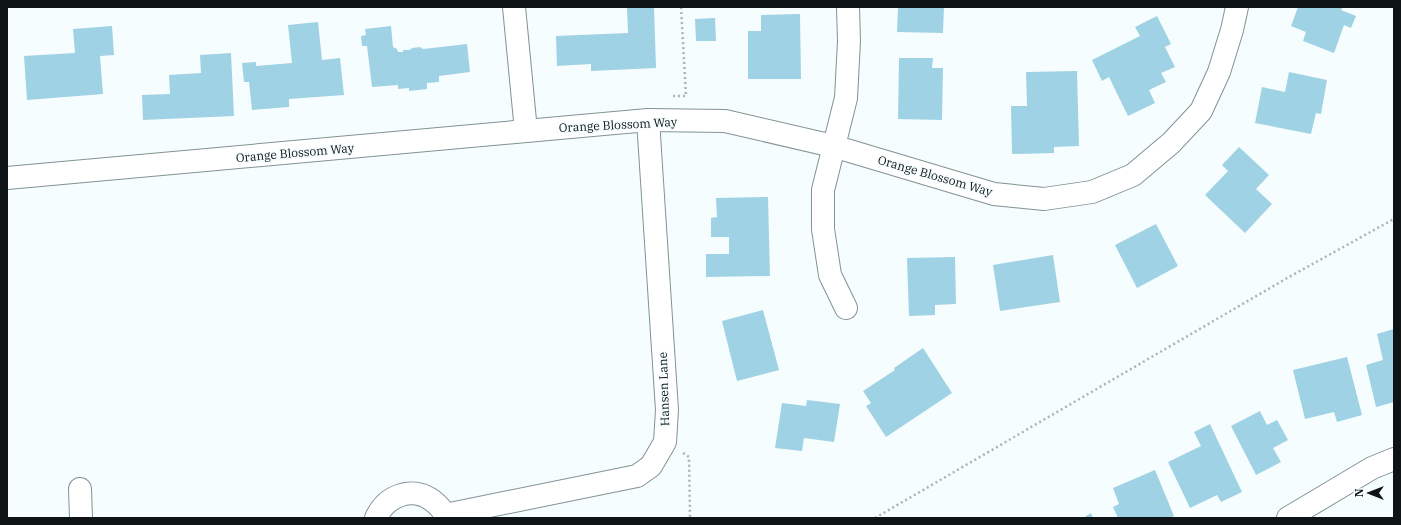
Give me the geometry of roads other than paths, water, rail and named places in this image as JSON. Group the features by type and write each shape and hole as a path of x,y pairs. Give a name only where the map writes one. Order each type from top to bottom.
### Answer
{"street":[{"path":"514,7 526,131"},
{"path":"846,308 830,275 823,229 823,190 846,98 849,41 848,7"},
{"name":"Orange Blossom Way","path":"7,178 648,120 725,121 833,146 994,194 1044,199 1092,192 1133,175 1171,143 1201,111 1220,72 1237,7"},
{"name":"Hansen Lane","path":"376,518 382,506 392,498 403,494 416,493 428,497 438,505 445,517 636,476 651,466 665,442 667,410 648,120"},
{"path":"1288,518 1372,468 1394,459"},
{"path":"80,489 82,518"}]}
